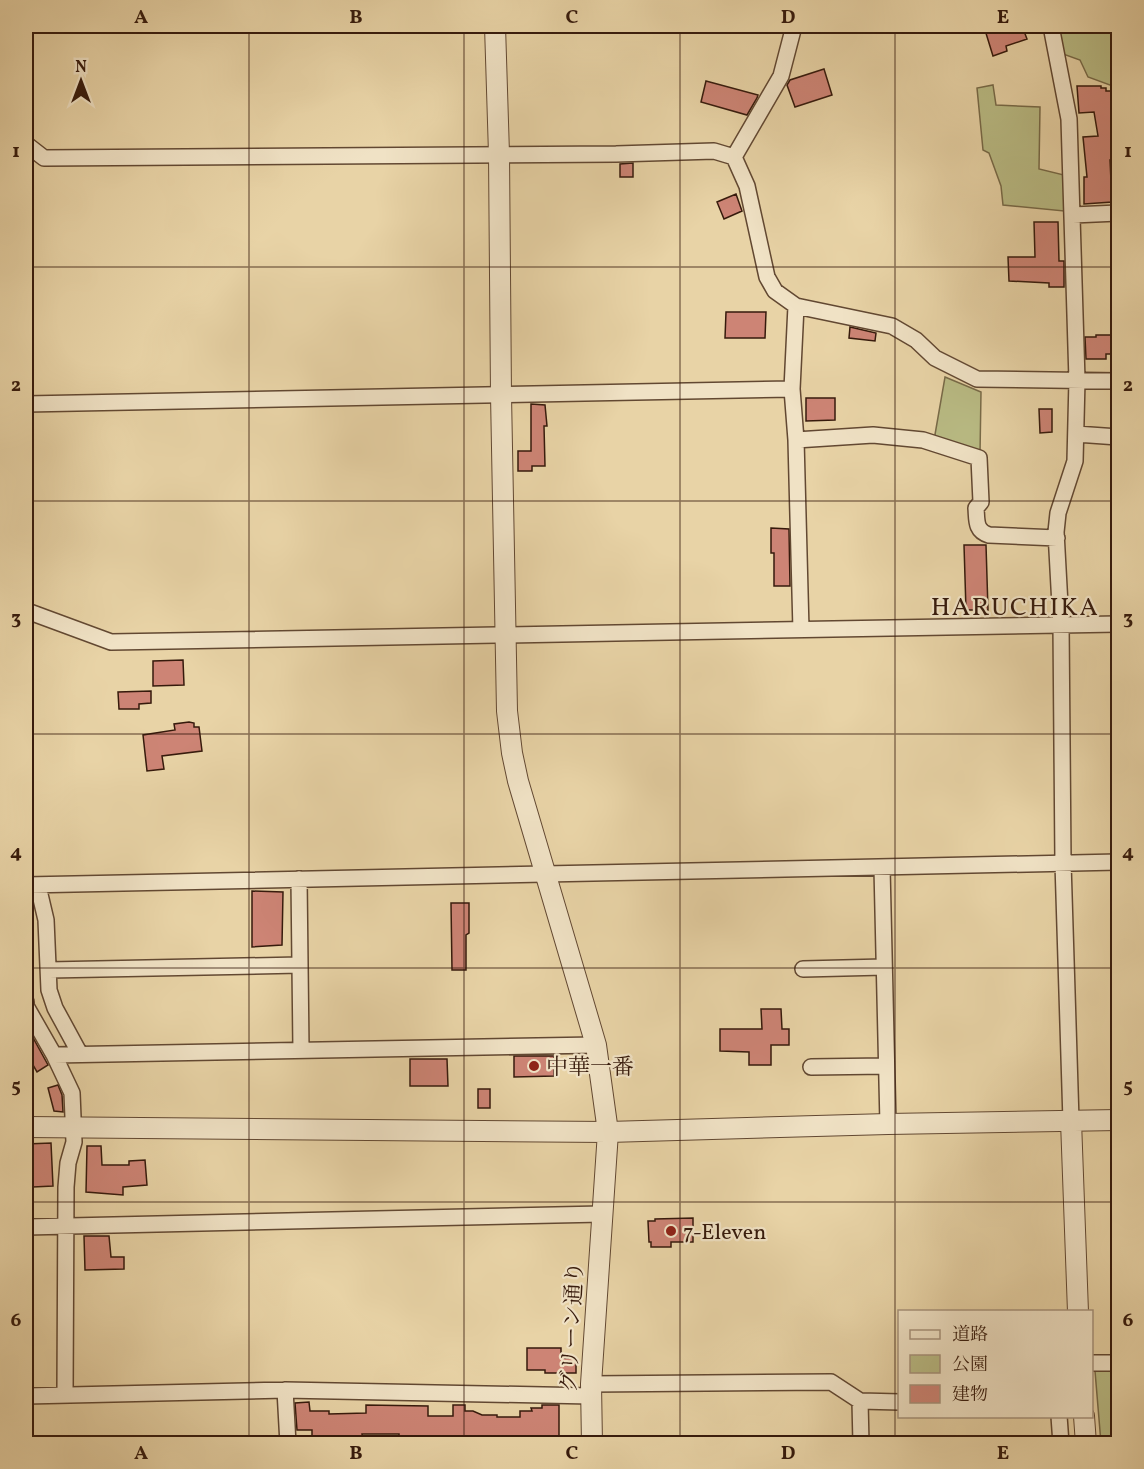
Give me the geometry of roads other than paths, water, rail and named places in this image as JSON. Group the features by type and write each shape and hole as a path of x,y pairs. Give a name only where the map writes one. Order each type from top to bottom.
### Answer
{"street":[{"name":"グリーン通り","path":"495,26 507,711 512,753 524,803 596,1045 608,1132 591,1390 592,1443"},
{"path":"734,157 781,76 794,26"},
{"path":"1051,26 1069,119 1077,380 1075,461 1058,513 1056,538 1061,624 1063,864 1078,1310"},
{"path":"26,144 44,158 714,151 734,157 747,186 767,277 775,291 796,306 892,326 916,340 935,358 977,379 1119,381"},
{"path":"1073,215 1119,213"},
{"path":"796,306 792,389 796,440 801,630"},
{"path":"26,405 792,389"},
{"path":"1076,434 1119,437"},
{"path":"796,440 873,435 923,440 979,458 981,502 976,508 978,527 981,532 989,535 1056,538"},
{"path":"26,609 111,642 1119,624"},
{"path":"80,1054 55,1008 49,990 46,920 32,886 1119,862"},
{"path":"882,868 888,1124"},
{"path":"299,879 301,1050"},
{"path":"49,969 300,964"},
{"path":"803,969 884,967"},
{"path":"26,1002 26,1006 54,1054 72,1093 74,1142 68,1162 64,1395"},
{"path":"54,1054 596,1045"},
{"path":"811,1067 886,1066"},
{"path":"26,1127 608,1132 1119,1120"},
{"path":"26,1227 602,1214"},
{"path":"1093,1363 1119,1363"},
{"path":"26,1396 285,1390 591,1390 831,1382 860,1401 898,1402"},
{"path":"285,1390 288,1443"},
{"path":"860,1401 861,1443"},
{"path":"1059,1418 1061,1443"},
{"path":"1084,1418 1086,1443"}],"place":[{"name":"中華一番","path":"534,1066"},
{"name":"7-Eleven","path":"671,1231"}],"district":[{"name":"HARUCHIKA","path":"1015,606"}]}
